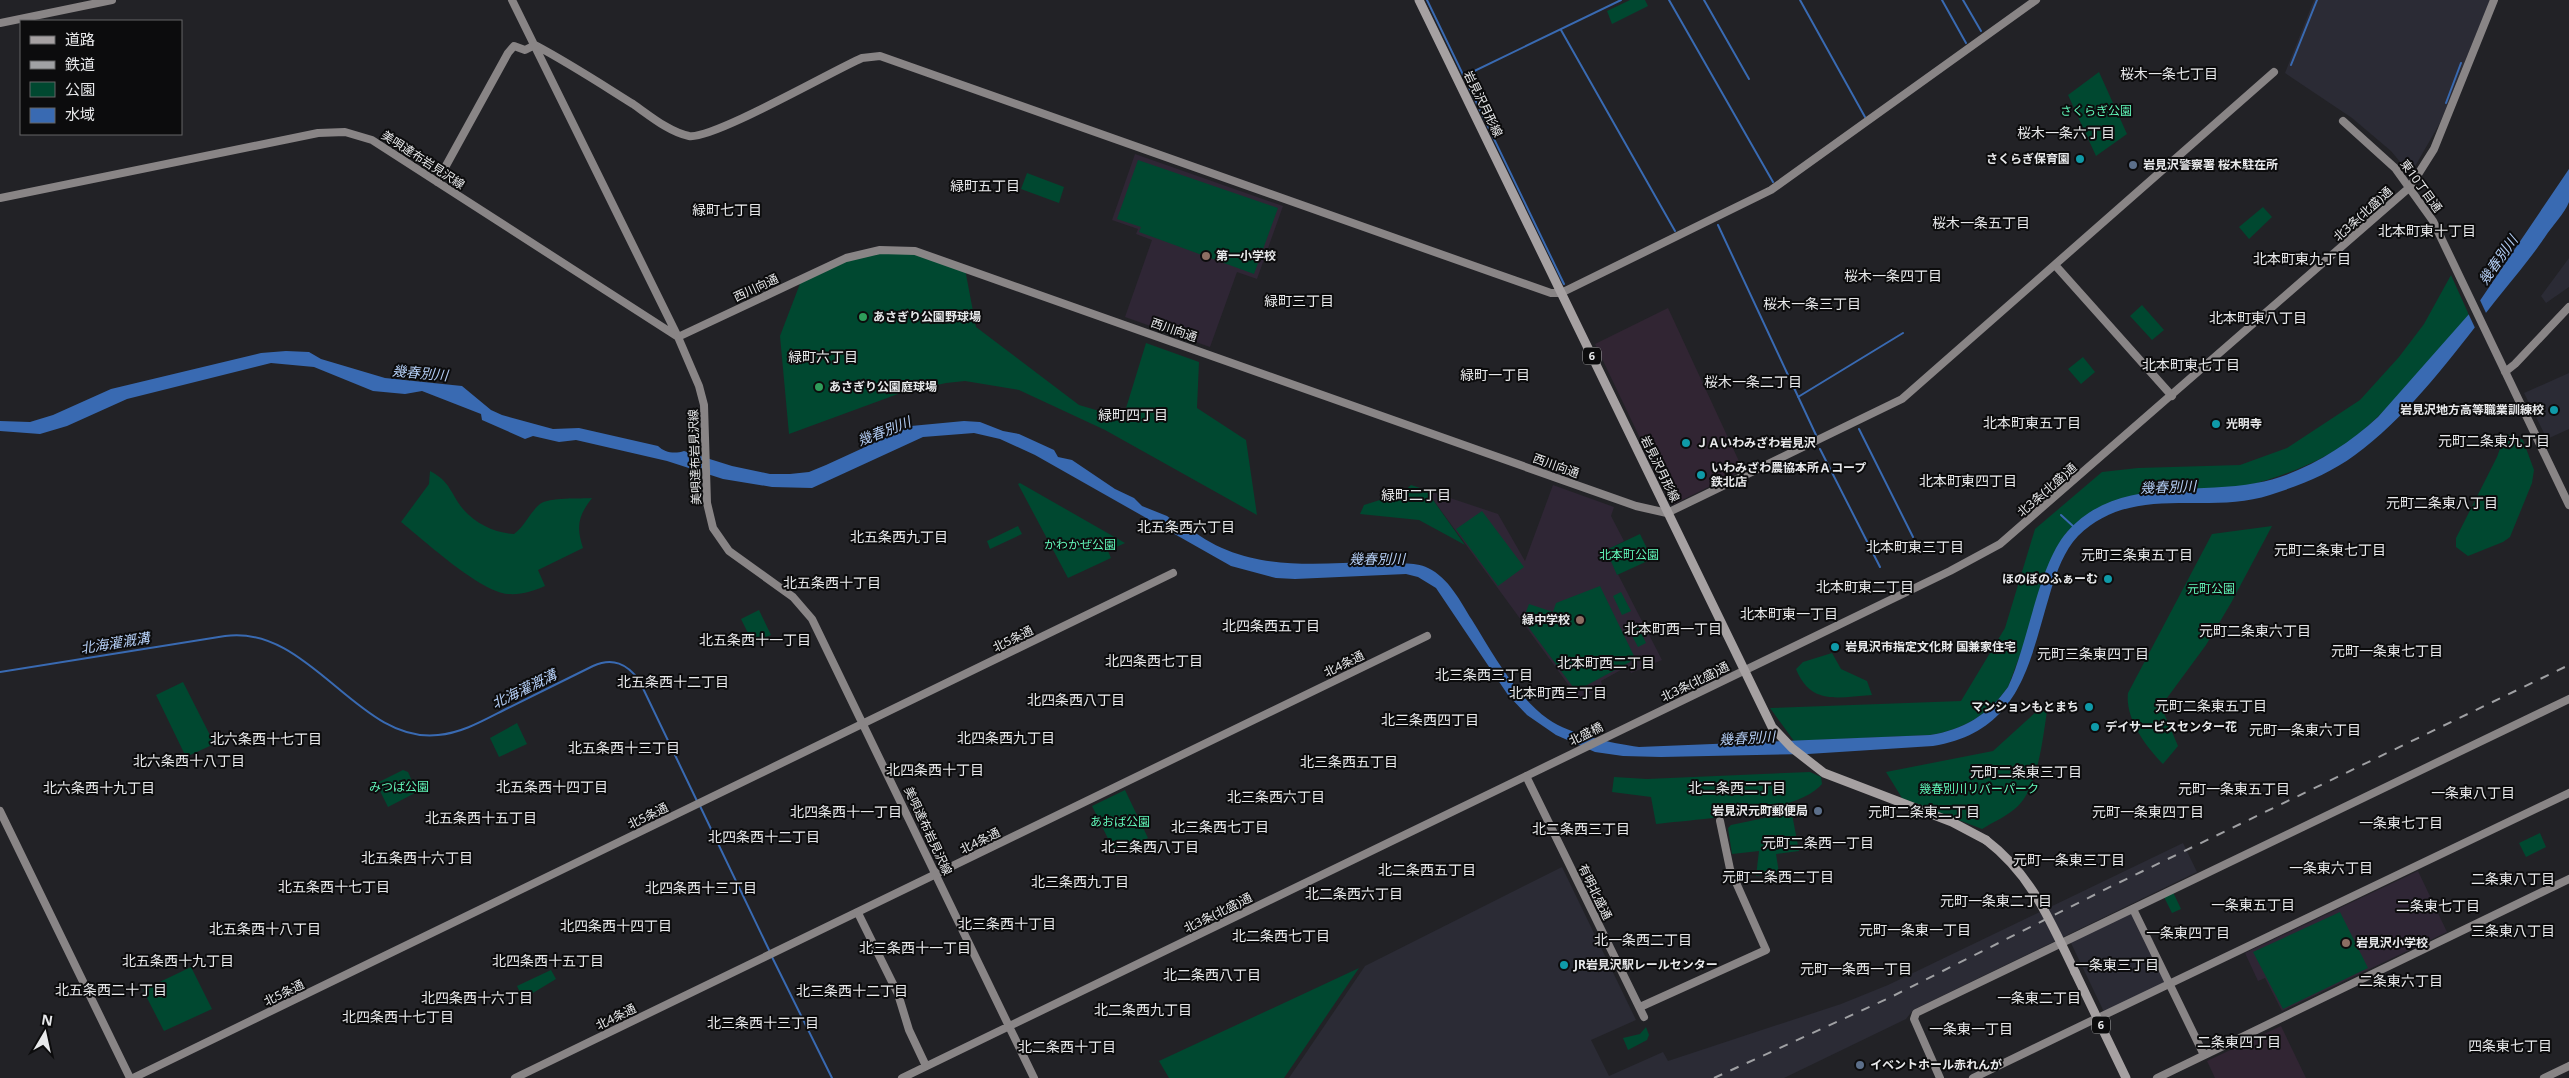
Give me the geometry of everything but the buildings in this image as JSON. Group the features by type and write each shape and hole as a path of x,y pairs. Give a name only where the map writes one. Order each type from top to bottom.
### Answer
{"main road":[{"name":"岩見沢月形線","path":"1419,0 1763,712 1772,727 1792,748 1824,773 1952,822 1986,840 2003,853 2027,880 2075,972 2126,1078"}],"street":[{"path":"0,23 112,0"},
{"path":"512,0 678,337"},
{"path":"535,45 576,68 663,124 679,132 696,136 722,127 862,58 874,56 887,57 1502,276 1551,293 1561,293 1771,190 2036,0"},
{"name":"北3条(北盛)通","path":"1640,721 1963,565 2000,544 2410,188 2434,149 2494,0"},
{"path":"437,182 511,48 514,46 525,50 535,45"},
{"path":"1667,513 1902,399 2274,72"},
{"name":"東10丁目通","path":"2343,121 2387,160 2410,188 2433,221 2505,372"},
{"name":"美唄達布岩見沢線","path":"0,198 333,132 352,134 372,140 678,337 700,386 705,408 706,493 709,517 719,540 729,551 782,589 802,607 819,632 1034,1078"},
{"name":"西川向通","path":"678,337 846,258 880,250 915,251 1641,508 1667,513"},
{"path":"2055,265 2172,396"},
{"path":"2569,306 2515,364 2505,372 2569,505"},
{"name":"北5条通","path":"131,1078 1173,573"},
{"name":"北4条通","path":"515,1078 1427,636"},
{"path":"1940,1078 1914,1018 1916,1013 2569,699"},
{"name":"北盛橋","path":"1542,768 1640,721"},
{"name":"北3条(北盛)通","path":"902,1078 1542,768"},
{"name":"有明北盛通","path":"1526,776 1644,1018"},
{"path":"2102,1016 2569,793"},
{"path":"0,811 131,1078"},
{"path":"1640,1008 1766,950 1730,869 1720,821"},
{"path":"2157,1078 2569,879"},
{"path":"2133,909 2204,1055"},
{"path":"858,913 898,994 909,1030 926,1066"},
{"path":"1974,1078 2093,1020"},
{"path":"2544,1078 2569,1066"}],"shaded area":[{"path":"2314,0 2490,0 2440,123 2414,168 2406,169 2391,151 2352,118 2285,73"},
{"name":"第一小学校","path":"1135,154 1283,206 1257,279 1237,272 1210,347 1125,317 1152,240 1136,234 1138,229 1112,220"},
{"path":"2569,258 2569,287 2546,303 2541,296"},
{"path":"1668,308 1743,470 1672,505 1595,344"},
{"path":"2569,373 2569,429 2547,439 2524,393"},
{"name":"緑中学校","path":"1553,485 1614,507 1611,516 1624,541 1606,551 1662,660 1631,673 1628,666 1601,681 1603,688 1578,698 1426,490 1498,514 1525,561"},
{"path":"2183,843 2197,872 1913,1010 1906,1019 1784,1078 1289,1078 1365,966 1562,867 1636,1020 1591,1040 1609,1076 1663,1052 1668,1061 1841,1004 1888,985"},
{"name":"岩見沢小学校","path":"2418,871 2447,932 2282,1011 2265,978 2258,981 2245,953"},
{"path":"2132,911 2167,982 2104,1012 2070,941"},
{"path":"2281,1026 2306,1078 2215,1078 2207,1061"}],"green space":[{"path":"1630,0 1645,0 1648,6 1612,24 1607,11"},
{"name":"さくらぎ公園","path":"2099,72 2127,134 2096,156 2068,95"},
{"path":"1138,160 1278,208 1254,274 1139,232 1141,227 1117,219"},
{"path":"1027,173 1064,187 1059,203 1021,189"},
{"path":"2263,207 2272,217 2249,239 2239,227"},
{"path":"906,252 965,269 976,327 1079,405 1123,418 1146,343 1199,362 1197,408 1246,440 1257,515 1105,430 1019,390 965,381 946,383 898,394 789,434 780,336 801,281 828,268 868,254"},
{"path":"2451,275 2469,315 2390,405 2351,440 2318,460 2270,479 2242,486 2141,494 2116,501 2092,513 2066,533 2008,687 1992,706 1974,720 1942,733 1930,735 1794,741 1770,708 1961,701 2005,628 2035,529 2102,472 2138,468 2240,465 2287,448 2360,400 2399,357 2424,324"},
{"path":"2142,305 2164,330 2152,340 2130,316"},
{"path":"2083,357 2095,372 2081,384 2068,369"},
{"path":"2505,435 2514,435 2523,440 2534,470 2532,483 2510,537 2503,542 2468,556 2456,547 2456,538 2497,457"},
{"path":"430,471 442,479 468,514 486,527 500,532 514,534 536,507 544,502 557,499 592,498 581,516 579,534 583,548 538,570 545,586 536,590 508,594 483,585 453,564 401,522 429,484"},
{"name":"かわかぜ公園","path":"1020,483 1125,543 1108,551 1111,558 1068,578 1018,484"},
{"path":"1411,485 1426,490 1465,545 1419,520 1360,514 1364,505 1402,493"},
{"path":"1482,511 1524,567 1498,586 1456,529"},
{"path":"1018,526 1022,534 990,549 987,541"},
{"name":"元町公園","path":"2272,526 2206,645 2167,698 2163,711 2178,746 2163,764 2143,740 2133,722 2128,702 2128,693 2212,534"},
{"name":"北本町公園","path":"1640,534 1652,559 1617,575 1606,550"},
{"path":"1600,586 1634,656 1630,662 1576,691 1523,620 1529,604 1553,612 1556,603"},
{"path":"1621,592 1631,611 1622,615 1613,596"},
{"path":"759,610 771,635 753,643 741,619"},
{"path":"1637,624 1646,643 1638,647 1628,628"},
{"path":"1832,653 1841,669 1867,681 1872,695 1827,697 1809,689 1802,681 1796,669 1803,662"},
{"path":"183,682 213,741 212,745 188,756 185,755 156,695"},
{"name":"幾春別川リバーパーク","path":"2037,711 2047,711 2039,761 2025,798 2014,810 1982,829 1902,798 1886,772 1993,751"},
{"path":"517,723 527,744 499,757 490,738"},
{"name":"みつば公園","path":"403,770 408,772 417,792 388,807 378,787 379,782"},
{"path":"1810,772 1821,777 1822,784 1809,794 1791,802 1769,809 1656,824 1651,797 1612,792 1614,777 1647,779"},
{"name":"あおば公園","path":"1125,790 1148,838 1116,855 1092,806"},
{"path":"1789,813 1792,814 1799,851 1776,854 1779,873 1756,876 1759,851 1732,854 1728,828 1731,825"},
{"path":"2540,833 2546,847 2526,857 2519,843"},
{"path":"2172,890 2181,909 2172,913 2163,895"},
{"path":"2340,912 2368,968 2283,1009 2253,952"},
{"path":"191,967 212,1009 164,1031 143,990"},
{"path":"1359,968 1284,1078 1169,1078 1159,1061"},
{"path":"551,970 556,979 523,999 517,986"},
{"path":"1646,1027 1649,1035 1647,1040 1628,1050 1623,1038 1640,1034"}],"water":[{"path":"2569,169 2569,202 2561,215 2530,258 2454,354 2407,409 2373,441 2335,468 2304,483 2270,495 2246,501 2146,505 2122,510 2099,520 2078,536 2065,555 2053,583 2036,643 2027,667 2017,689 2004,709 1986,725 1963,738 1933,746 1808,754 1661,757 1623,756 1595,752 1556,735 1527,715 1508,695 1436,588 1418,577 1406,574 1295,579 1276,578 1231,566 1035,455 1000,439 974,433 923,437 812,488 772,487 723,479 667,461 576,440 559,442 533,436 525,439 482,420 481,414 422,391 405,394 373,391 314,367 271,363 127,399 67,426 40,434 0,431 0,421 30,422 53,415 111,389 261,353 286,351 309,352 321,359 385,378 462,386 491,410 502,415 553,429 579,428 658,446 670,452 684,451 732,466 770,474 809,472 911,426 964,421 980,422 1003,431 1019,434 1054,450 1058,457 1072,460 1115,489 1134,498 1142,506 1167,516 1179,525 1184,524 1206,539 1228,550 1251,558 1298,564 1374,562 1379,565 1411,564 1428,568 1448,584 1497,660 1525,698 1557,725 1580,734 1604,741 1639,747 1930,735 1942,733 1974,720 1992,706 2008,687 2022,650 2048,564 2067,532 2086,515 2108,503 2131,495 2156,491 2231,486 2273,479 2289,474 2321,459 2351,439 2378,417 2477,305"}],"pier":[{"path":"2479,298 2487,315 2476,330 2468,313"}],"waterway":[{"path":"1427,0 1564,284"},
{"path":"1464,76 1621,0"},
{"path":"1669,0 1773,182"},
{"path":"1704,0 1749,79"},
{"path":"1800,0 1865,117"},
{"path":"1942,0 1966,43"},
{"path":"1963,0 1981,31"},
{"path":"2291,65 2317,0"},
{"path":"1561,30 1675,231"},
{"path":"2446,103 2461,63"},
{"path":"1718,225 1816,435"},
{"path":"1798,397 1903,333"},
{"path":"1859,429 1913,537"},
{"path":"1820,449 1880,567"},
{"path":"2061,515 2074,527"},
{"name":"北海灌漑溝","path":"0,672 225,636 255,637 283,648 309,664 383,722 409,733 438,735 474,725 593,666 600,663 613,662 630,670 639,680 697,801"},
{"name":"北海灌漑溝","path":"700,806 770,952"},
{"name":"北海灌漑溝","path":"772,957 832,1078"}],"railway":[{"path":"1714,1078 1889,998 2112,886 2569,665"}],"place":[{"name":"さくらぎ保育園","path":"2080,159"},
{"name":"岩見沢警察署 桜木駐在所","path":"2133,165"},
{"name":"第一小学校","path":"1206,256"},
{"name":"あさぎり公園野球場","path":"863,317"},
{"name":"あさぎり公園庭球場","path":"819,387"},
{"name":"岩見沢地方高等職業訓練校","path":"2554,410"},
{"name":"光明寺","path":"2216,424"},
{"name":"ＪＡいわみざわ岩見沢","path":"1686,443"},
{"name":"いわみざわ農協本所Ａコープ 鉄北店","path":"1701,475"},
{"name":"ほのぼのふぁーむ","path":"2108,579"},
{"name":"緑中学校","path":"1580,620"},
{"name":"岩見沢市指定文化財 国兼家住宅","path":"1835,647"},
{"name":"マンションもとまち","path":"2089,707"},
{"name":"デイサービスセンター花","path":"2095,727"},
{"name":"岩見沢元町郵便局","path":"1818,811"},
{"name":"岩見沢小学校","path":"2346,943"},
{"name":"JR岩見沢駅レールセンター","path":"1564,965"},
{"name":"イベントホール赤れんが","path":"1860,1065"}],"district":[{"name":"桜木一条七丁目","path":"2169,74"},
{"name":"桜木一条六丁目","path":"2066,133"},
{"name":"緑町五丁目","path":"985,186"},
{"name":"緑町七丁目","path":"727,210"},
{"name":"桜木一条五丁目","path":"1981,223"},
{"name":"北本町東十丁目","path":"2427,231"},
{"name":"北本町東九丁目","path":"2302,259"},
{"name":"桜木一条四丁目","path":"1893,276"},
{"name":"緑町三丁目","path":"1299,301"},
{"name":"桜木一条三丁目","path":"1812,304"},
{"name":"北本町東八丁目","path":"2258,318"},
{"name":"緑町六丁目","path":"823,357"},
{"name":"北本町東七丁目","path":"2191,365"},
{"name":"緑町一丁目","path":"1495,375"},
{"name":"桜木一条二丁目","path":"1753,382"},
{"name":"緑町四丁目","path":"1133,415"},
{"name":"北本町東五丁目","path":"2032,423"},
{"name":"元町二条東九丁目","path":"2494,441"},
{"name":"北本町東四丁目","path":"1968,481"},
{"name":"緑町二丁目","path":"1416,495"},
{"name":"元町二条東八丁目","path":"2442,503"},
{"name":"北五条西六丁目","path":"1186,527"},
{"name":"北五条西九丁目","path":"899,537"},
{"name":"北本町東三丁目","path":"1915,547"},
{"name":"元町二条東七丁目","path":"2330,550"},
{"name":"元町三条東五丁目","path":"2137,555"},
{"name":"北五条西十丁目","path":"832,583"},
{"name":"北本町東二丁目","path":"1865,587"},
{"name":"北本町東一丁目","path":"1789,614"},
{"name":"北四条西五丁目","path":"1271,626"},
{"name":"北本町西一丁目","path":"1673,629"},
{"name":"元町二条東六丁目","path":"2255,631"},
{"name":"北五条西十一丁目","path":"755,640"},
{"name":"元町一条東七丁目","path":"2387,651"},
{"name":"元町三条東四丁目","path":"2093,654"},
{"name":"北四条西七丁目","path":"1154,661"},
{"name":"北本町西二丁目","path":"1606,663"},
{"name":"北三条西三丁目","path":"1484,675"},
{"name":"北五条西十二丁目","path":"673,682"},
{"name":"北本町西三丁目","path":"1558,693"},
{"name":"北四条西八丁目","path":"1076,700"},
{"name":"元町二条東五丁目","path":"2211,706"},
{"name":"北三条西四丁目","path":"1430,720"},
{"name":"元町一条東六丁目","path":"2305,730"},
{"name":"北四条西九丁目","path":"1006,738"},
{"name":"北六条西十七丁目","path":"266,739"},
{"name":"北五条西十三丁目","path":"624,748"},
{"name":"北六条西十八丁目","path":"189,761"},
{"name":"北三条西五丁目","path":"1349,762"},
{"name":"北四条西十丁目","path":"935,770"},
{"name":"元町二条東三丁目","path":"2026,772"},
{"name":"北五条西十四丁目","path":"552,787"},
{"name":"北六条西十九丁目","path":"99,788"},
{"name":"北二条西二丁目","path":"1737,788"},
{"name":"元町一条東五丁目","path":"2234,789"},
{"name":"一条東八丁目","path":"2473,793"},
{"name":"北三条西六丁目","path":"1276,797"},
{"name":"北四条西十一丁目","path":"846,812"},
{"name":"元町二条東二丁目","path":"1924,812"},
{"name":"元町一条東四丁目","path":"2148,812"},
{"name":"北五条西十五丁目","path":"481,818"},
{"name":"一条東七丁目","path":"2401,823"},
{"name":"北三条西七丁目","path":"1220,827"},
{"name":"北二条西三丁目","path":"1581,829"},
{"name":"北四条西十二丁目","path":"764,837"},
{"name":"元町二条西一丁目","path":"1818,843"},
{"name":"北三条西八丁目","path":"1150,847"},
{"name":"北五条西十六丁目","path":"417,858"},
{"name":"元町一条東三丁目","path":"2069,860"},
{"name":"一条東六丁目","path":"2331,868"},
{"name":"北二条西五丁目","path":"1427,870"},
{"name":"元町二条西二丁目","path":"1778,877"},
{"name":"二条東八丁目","path":"2513,879"},
{"name":"北三条西九丁目","path":"1080,882"},
{"name":"北五条西十七丁目","path":"334,887"},
{"name":"北四条西十三丁目","path":"701,888"},
{"name":"北二条西六丁目","path":"1354,894"},
{"name":"元町一条東二丁目","path":"1996,901"},
{"name":"一条東五丁目","path":"2253,905"},
{"name":"二条東七丁目","path":"2438,906"},
{"name":"北三条西十丁目","path":"1007,924"},
{"name":"北四条西十四丁目","path":"616,926"},
{"name":"北五条西十八丁目","path":"265,929"},
{"name":"元町一条東一丁目","path":"1915,930"},
{"name":"三条東八丁目","path":"2513,931"},
{"name":"一条東四丁目","path":"2188,933"},
{"name":"北二条西七丁目","path":"1281,936"},
{"name":"北一条西二丁目","path":"1643,940"},
{"name":"北三条西十一丁目","path":"915,948"},
{"name":"北五条西十九丁目","path":"178,961"},
{"name":"北四条西十五丁目","path":"548,961"},
{"name":"一条東三丁目","path":"2117,965"},
{"name":"元町一条西一丁目","path":"1856,969"},
{"name":"北二条西八丁目","path":"1212,975"},
{"name":"二条東六丁目","path":"2401,981"},
{"name":"北五条西二十丁目","path":"111,990"},
{"name":"北三条西十二丁目","path":"852,991"},
{"name":"北四条西十六丁目","path":"477,998"},
{"name":"一条東二丁目","path":"2039,998"},
{"name":"北二条西九丁目","path":"1143,1010"},
{"name":"北四条西十七丁目","path":"398,1017"},
{"name":"北三条西十三丁目","path":"763,1023"},
{"name":"一条東一丁目","path":"1971,1029"},
{"name":"二条東四丁目","path":"2239,1042"},
{"name":"四条東七丁目","path":"2510,1046"},
{"name":"北二条西十丁目","path":"1067,1047"}],"water label":[{"name":"幾春別川","path":"2498,260"},
{"name":"幾春別川","path":"420,373"},
{"name":"幾春別川","path":"884,431"},
{"name":"幾春別川","path":"2168,487"},
{"name":"幾春別川","path":"1377,559"},
{"name":"幾春別川","path":"1747,738"}]}
